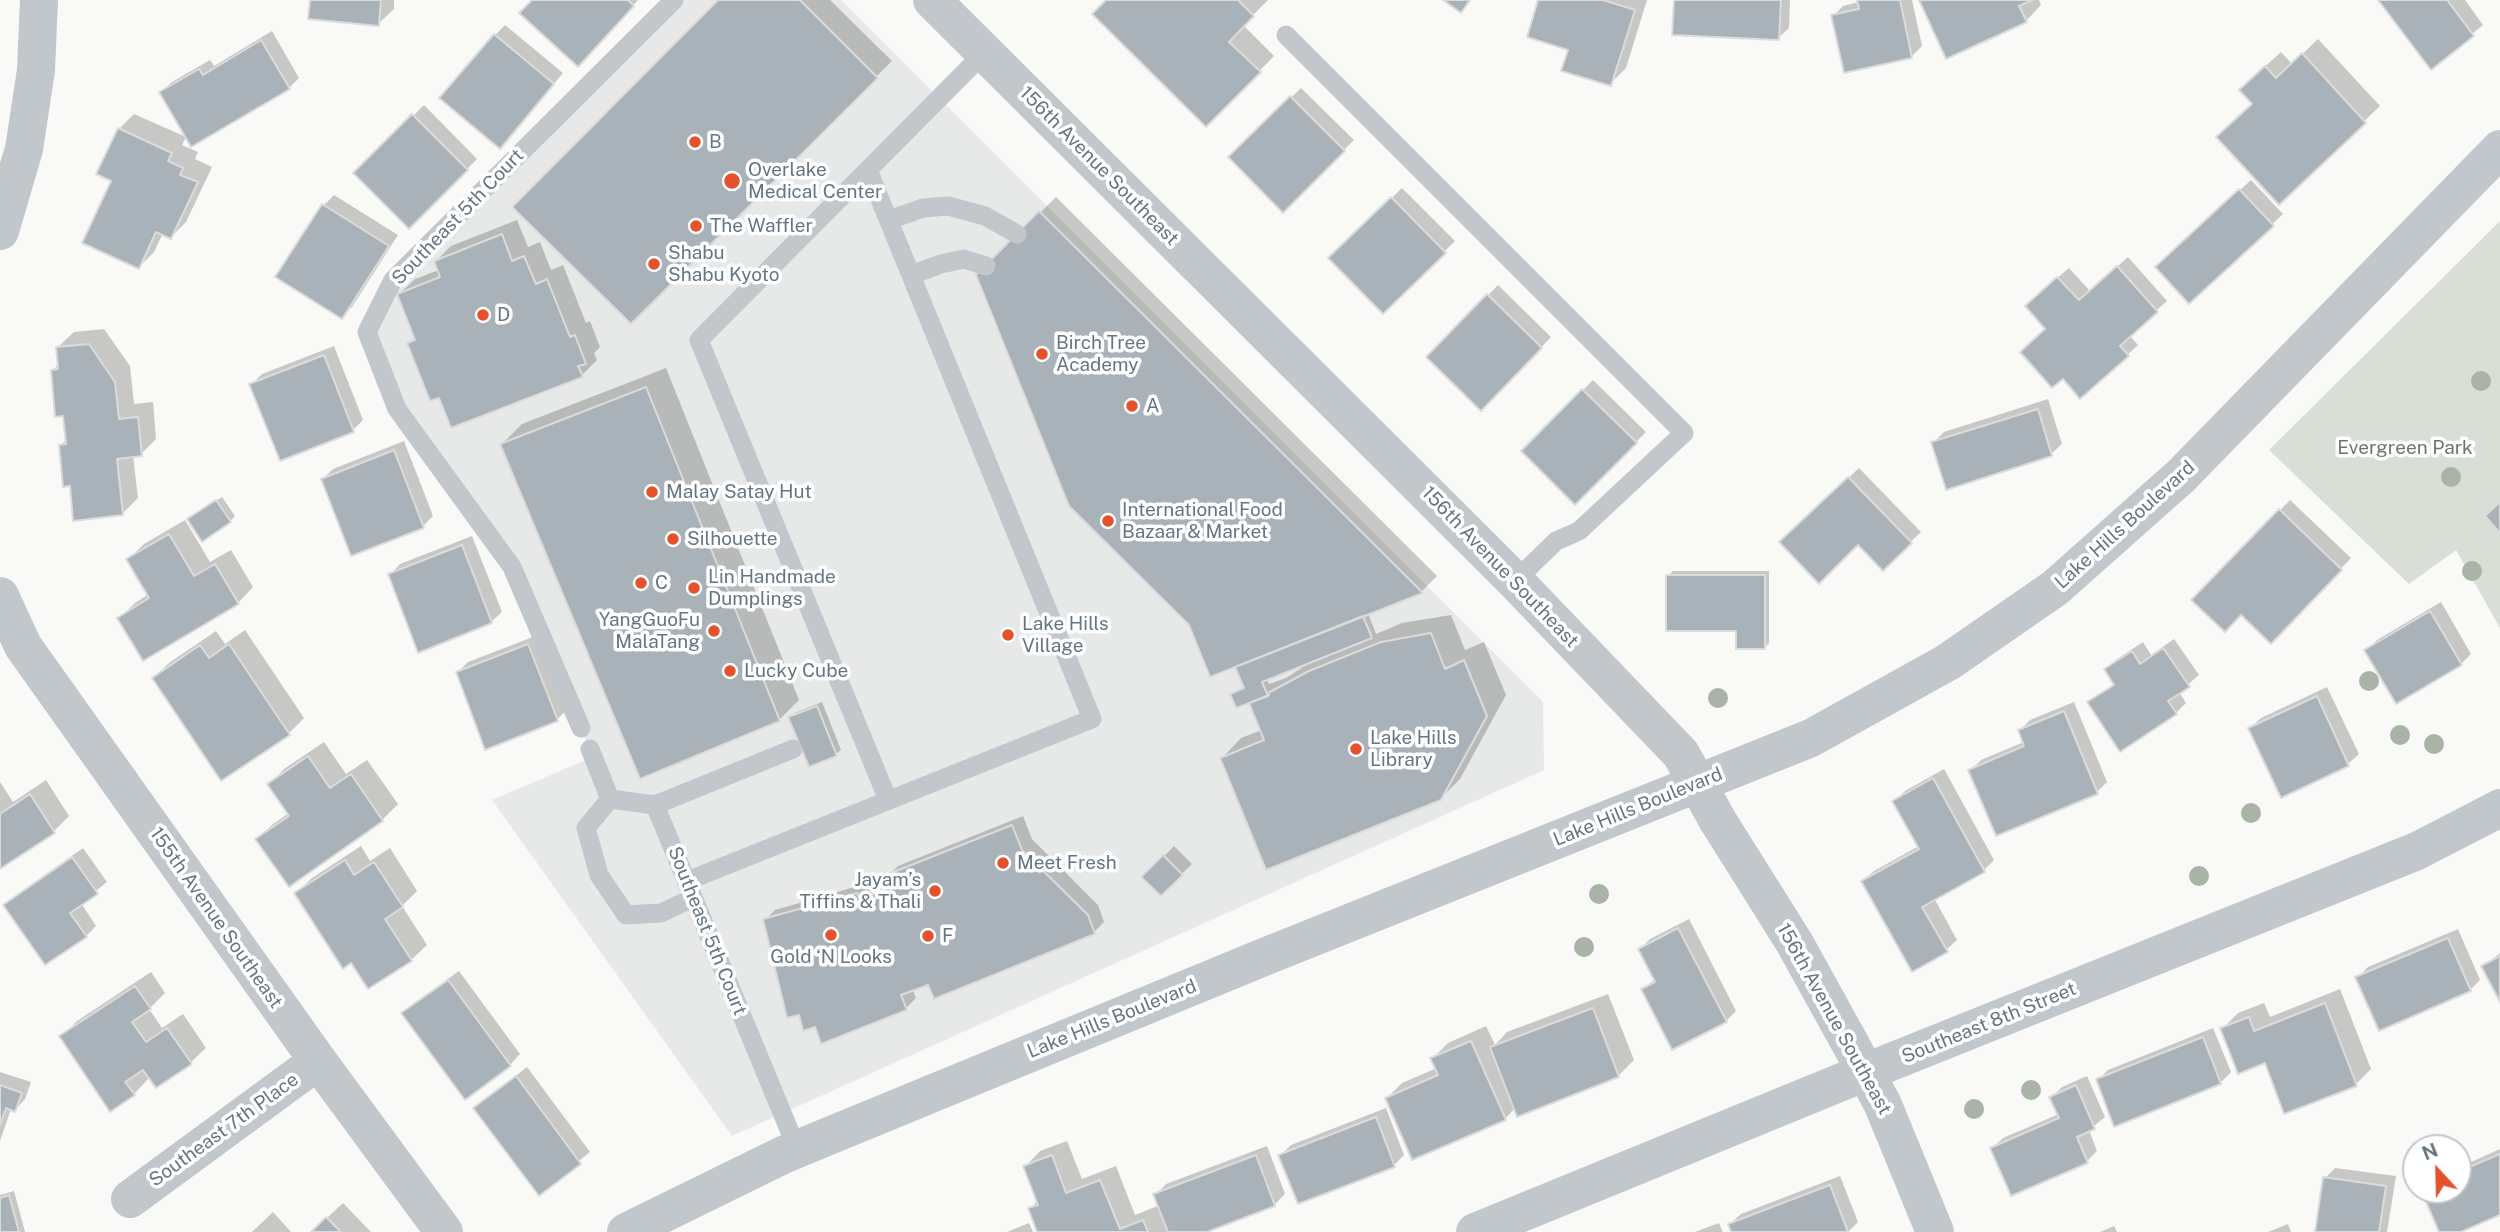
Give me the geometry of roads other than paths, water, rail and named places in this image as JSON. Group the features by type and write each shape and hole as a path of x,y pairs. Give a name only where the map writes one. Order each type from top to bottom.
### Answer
{"street":[{"path":"0,231 24,149 36,70 40,0"},
{"name":"156th Avenue Southeast","path":"932,0 1515,581 1681,754 1718,821 1794,942 1866,1072 1913,1174 1935,1232"},
{"name":"Lake Hills Boulevard","path":"625,1232 797,1149 1251,962 1811,737 1948,662 2055,588 2181,476 2500,149"},
{"name":"155th Avenue Southeast","path":"0,596 23,646 318,1061 444,1232"},
{"name":"Southeast 8th Street","path":"1475,1232 2417,851 2500,808"},
{"name":"Southeast 7th Place","path":"130,1199 318,1061"}],"lane":[{"name":"Southeast 5th Court","path":"581,727 512,567 397,409 366,332 393,280 674,0"},
{"path":"1286,35 1684,433 1579,531 1556,541 1515,581"},
{"path":"888,800 699,340 984,52"},
{"path":"610,799 586,828 598,875 626,915 661,913 690,890 888,800 1092,719 869,170"},
{"path":"889,220 923,208 948,206 985,216 1017,234"},
{"path":"911,275 964,259 986,265"},
{"path":"590,749 610,799"},
{"path":"610,799 655,805 793,749"},
{"name":"Southeast 5th Court","path":"655,805 797,1149"}],"place":[{"name":"B","path":"695,142"},
{"name":"Overlake Medical Center","path":"732,181"},
{"name":"The Waffler","path":"696,226"},
{"name":"Shabu Shabu Kyoto","path":"654,264"},
{"name":"D","path":"483,315"},
{"name":"Birch Tree Academy","path":"1042,354"},
{"name":"A","path":"1132,406"},
{"name":"Malay Satay Hut","path":"652,492"},
{"name":"International Food Bazaar & Market","path":"1108,521"},
{"name":"Silhouette","path":"673,539"},
{"name":"C","path":"641,583"},
{"name":"Lin Handmade Dumplings","path":"694,588"},
{"name":"YangGuoFu MalaTang","path":"714,631"},
{"name":"Lake Hills Village","path":"1008,635"},
{"name":"Lucky Cube","path":"730,671"},
{"name":"Lake Hills Library","path":"1356,749"},
{"name":"Meet Fresh","path":"1003,863"},
{"name":"Jayam’s Tiffins & Thali","path":"935,891"},
{"name":"Gold ‘N Looks","path":"831,935"},
{"name":"F","path":"928,936"}],"park label":[{"name":"Evergreen Park","path":"2405,448"}]}
